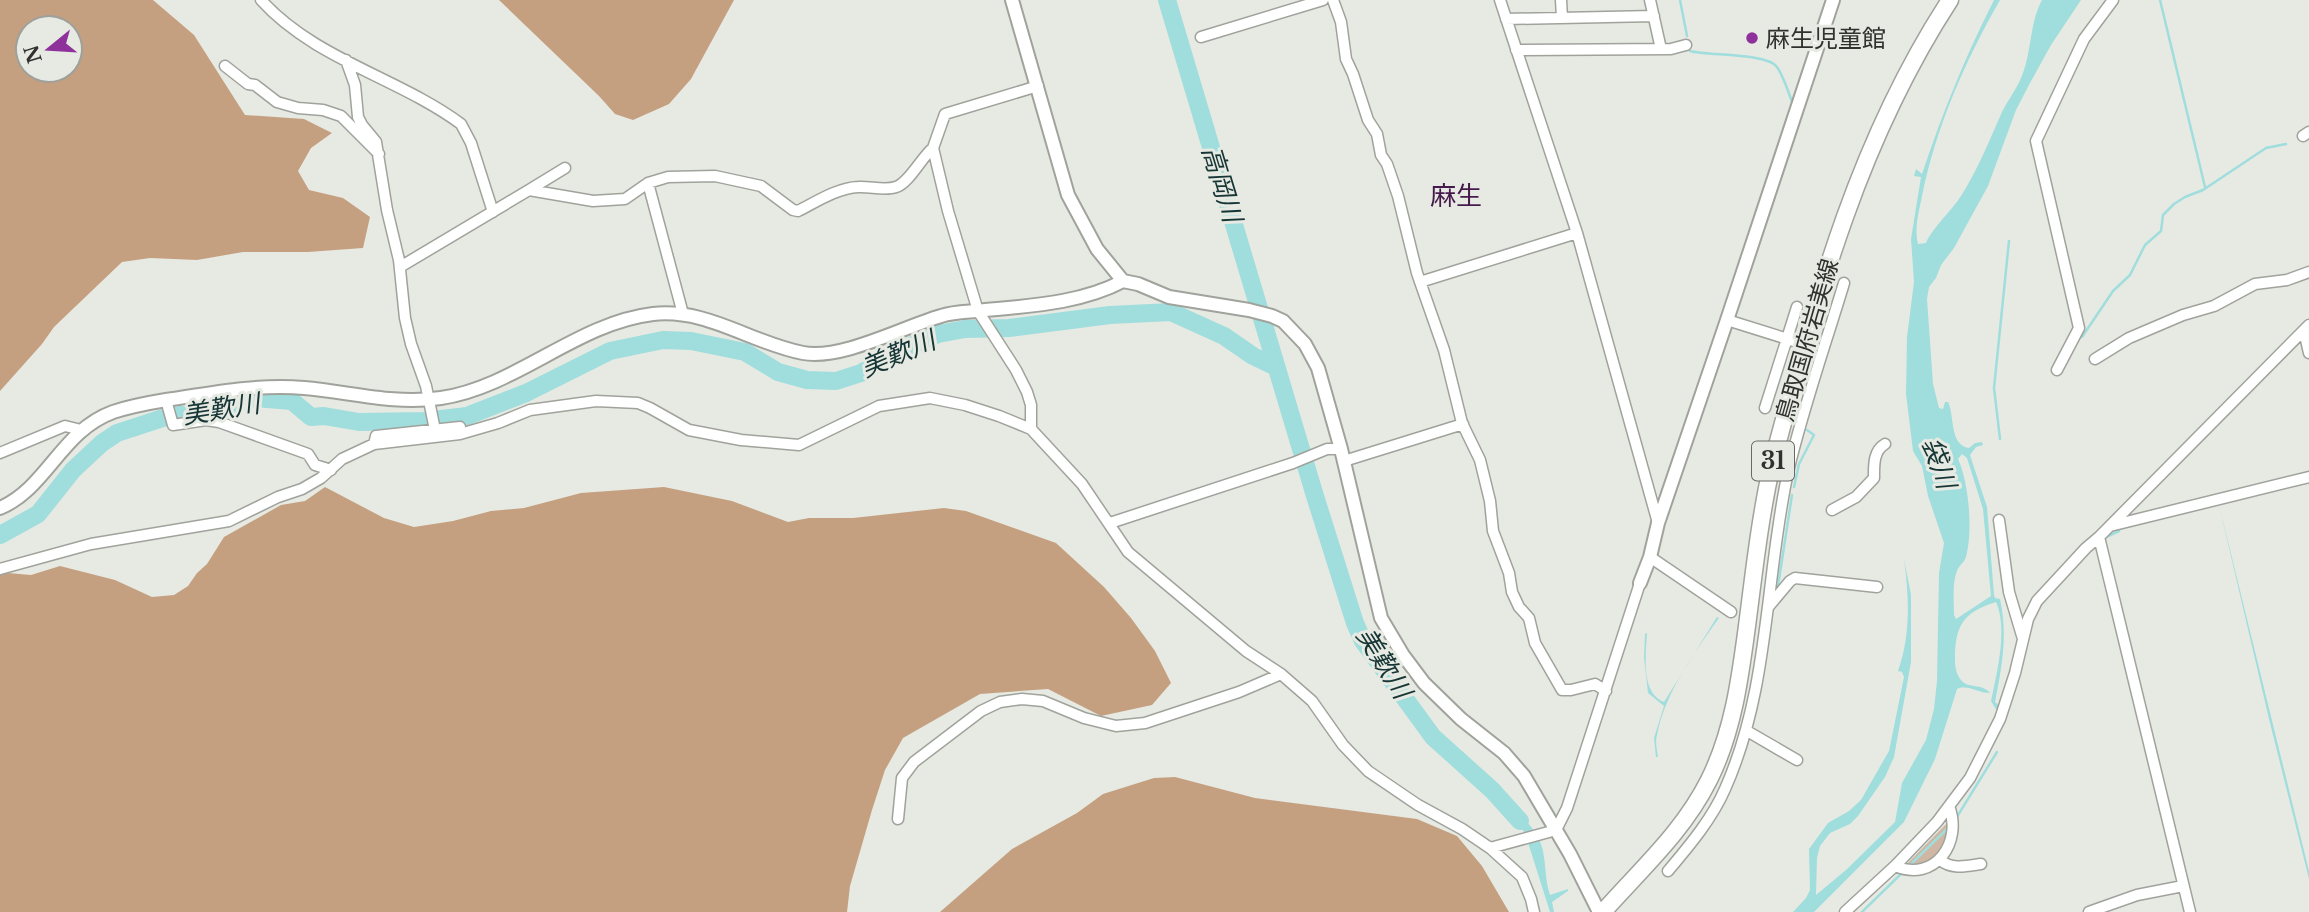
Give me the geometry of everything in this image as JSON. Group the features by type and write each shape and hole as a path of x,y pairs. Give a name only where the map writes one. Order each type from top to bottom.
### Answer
{"main road":[{"name":"鳥取国府岩美線","path":"1601,912 1681,827 1709,781 1721,754 1737,695 1763,505 1772,464 1833,250 1844,215 1892,100 1909,66 1950,0"}],"street":[{"path":"261,0 286,24 461,124 471,143 493,212"},
{"path":"1012,0 1068,195 1097,249 1124,281"},
{"path":"1201,37 1323,0"},
{"path":"1334,0 1341,22 1346,60 1368,120 1377,134 1381,155 1398,196 1420,282 1444,349 1462,424 1480,460 1490,501 1493,531 1509,573 1515,600 1531,623 1535,643 1562,690 1595,684 1606,691"},
{"path":"1500,0 1577,233 1658,523"},
{"path":"1561,0 1562,18"},
{"path":"1650,0 1661,49"},
{"path":"1490,848 1556,830 1567,808 1650,557 1658,523 1833,0"},
{"path":"2057,370 2079,328 2036,141 2084,39 2113,0"},
{"path":"1506,19 1654,16"},
{"path":"1516,50 1671,49 1686,45"},
{"path":"346,60 355,85 358,117 376,142 400,267 405,318 435,428"},
{"path":"225,66 277,102 341,116 379,155"},
{"path":"529,190 593,201 625,199 648,183 668,177 715,176 761,186 798,211 835,193 857,187 895,188 933,148 945,114 1038,86"},
{"path":"933,148 948,211 978,311 1027,392 1031,405 1031,429"},
{"path":"400,267 565,168"},
{"path":"648,183 683,314"},
{"path":"1420,282 1577,233"},
{"path":"2095,359 2129,338 2183,315 2214,306 2255,284 2287,280 2309,272"},
{"path":"0,508 25,492 81,430 110,413 138,405 168,405 229,390 288,387 382,400 430,403 509,374 629,318 683,314 711,320 805,354 830,353 944,315 1088,295 1124,281 1170,298 1250,310 1283,321 1306,344 1318,368 1343,455 1381,618 1424,683 1461,719 1504,753 1524,776 1601,912"},
{"path":"1668,871 1696,838 1725,790 1747,731 1759,679 1788,472 1821,348 1844,283"},
{"path":"1765,408 1791,340 1797,307"},
{"path":"1727,320 1791,340"},
{"path":"2306,328 2309,354"},
{"path":"1845,912 1937,822 1970,778 2000,719 2028,619 2037,601 2086,548 2306,328"},
{"path":"0,569 91,544 229,521 278,497 303,489 342,459 374,444 440,438 530,410 596,401 638,403 689,430 741,440 799,445 879,406 930,398 976,408 1031,429 1082,484 1128,552 1246,651 1281,674 1312,701 1343,745 1368,771 1490,848 1522,877 1534,912"},
{"path":"168,405 173,425 206,420 219,422 308,454 315,464 331,470"},
{"path":"374,444 376,436 495,423"},
{"path":"1110,523 1293,463 1327,449 1343,455 1462,424"},
{"path":"0,453 65,426 81,430"},
{"path":"1832,510 1856,497 1874,478 1873,464 1880,447 1885,444"},
{"path":"2109,526 2309,477"},
{"path":"1999,520 2009,592 2024,641"},
{"path":"2099,537 2190,912"},
{"path":"1650,557 1731,612"},
{"path":"1768,607 1795,578 1877,587"},
{"path":"898,819 902,778 914,762 981,711 1000,702 1022,699 1043,701 1084,718 1115,726 1145,723 1239,692 1281,674"},
{"path":"1747,731 1797,760"},
{"path":"1895,866 1905,870 1921,869 1940,860 1952,838 1954,818 1949,806"},
{"path":"1940,860 1946,865 1956,867 1981,864"},
{"path":"2089,912 2137,895 2183,886"}],"shaded area":[{"path":"0,0 153,0 194,35 245,115 304,119 332,133 311,148 298,171 309,190 343,198 370,217 363,248 308,252 243,252 197,260 150,258 122,262 54,327 0,391"},
{"path":"499,0 734,0 691,79 669,104 633,120 615,114"},
{"path":"325,487 384,518 414,527 491,511 524,508 581,493 664,487 732,501 788,522 809,518 853,518 944,508 966,511 1056,543 1104,587 1131,618 1155,651 1171,683 1152,705 1101,716 1048,689 980,694 903,738 885,770 872,810 850,886 847,912 0,912 0,575 31,575 60,566 115,580 152,597 174,595 188,586 207,564 224,537 281,505 305,501"},
{"path":"1175,777 1255,798 1417,819 1457,836 1482,866 1509,912 940,912 1012,849 1077,813 1103,794 1154,778"},
{"path":"1948,822 1951,834 1938,856 1929,863 1904,867"}],"water":[{"name":"袋川","path":"1994,0 2000,0 1953,95 1935,145 1920,208 1918,244 1926,243 1959,199 1977,167 2021,78 2042,0 2081,0 2051,45 2016,110 1988,186 1929,287 1927,299 1933,384 1939,408 1943,409 1945,402 1948,402 1958,442 1969,448 1975,443 1982,442 1983,445 1976,447 1970,455 1987,507 1994,595 2000,599 2004,626 1995,702 2000,706 1997,711 1991,701 2001,638 1996,602 1976,610 1963,622 1955,647 1956,667 1961,680 1990,693 1957,689 1935,759 1904,822 1814,912 1793,912 1810,890 1809,849 1828,823 1849,811 1861,800 1889,751 1904,677 1902,672 1898,671 1905,644 1908,615 1904,559 1911,595 1911,662 1894,757 1885,777 1858,816 1850,824 1830,833 1820,846 1816,895 1895,822 1902,783 1926,740 1934,709 1939,573 1944,543 1928,496 1922,466 1913,451 1906,394 1907,337 1914,282 1911,239 1921,177 1914,176 1916,169 1922,174 1955,86","holes":["1962,454 1967,458 1983,509 1991,596 1956,619 1954,581 1966,557 1969,521 1965,481 1958,459"]},
{"path":"2219,505 2309,871 2309,879 2269,719"},
{"path":"1717,617 1719,618 1700,645 1692,657"},
{"path":"1647,633 1646,672 1656,697 1664,702 1686,667 1661,719 1656,738 1656,757 1654,738 1664,706 1648,693 1644,658 1645,634"},
{"path":"1506,802 1538,836 1550,895 1568,889 1552,902 1554,912 1550,912 1525,833 1502,806"}],"waterway":[{"name":"美歎川","path":"1167,0 1355,623 1363,641 1433,737 1492,790 1520,821"},
{"path":"1680,0 1687,36"},
{"path":"2160,0 2205,187"},
{"path":"1690,51 1750,57 1771,62 1784,80 1793,104"},
{"path":"2082,337 2113,291 2130,275 2145,245 2161,231 2163,215 2174,204 2203,190 2266,148 2286,144"},
{"path":"2000,439 1994,388 2009,241"},
{"name":"美歎川","path":"0,535 38,514 73,470 102,443 117,433 163,418 195,416 232,408 235,401 255,398 292,401 311,417 324,416 359,422 424,421 467,416 526,393 610,351 663,340 691,341 745,352 778,372 807,380 836,381 861,373 899,351 938,334 1110,315 1171,312 1224,336 1253,356 1276,367"},
{"path":"1794,487 1799,464 1814,435 1807,430"},
{"path":"1778,586 1792,495"},
{"path":"2119,531 2104,538 2162,777"},
{"path":"1955,820 1997,752"},
{"path":"2167,797 2189,887"},
{"path":"1908,867 1948,828"},
{"path":"1862,912 1903,872"}],"place":[{"name":"麻生児童館","path":"1752,38"}],"district":[{"name":"麻生","path":"1456,196"}],"water label":[{"name":"高岡川","path":"1222,184"}]}
